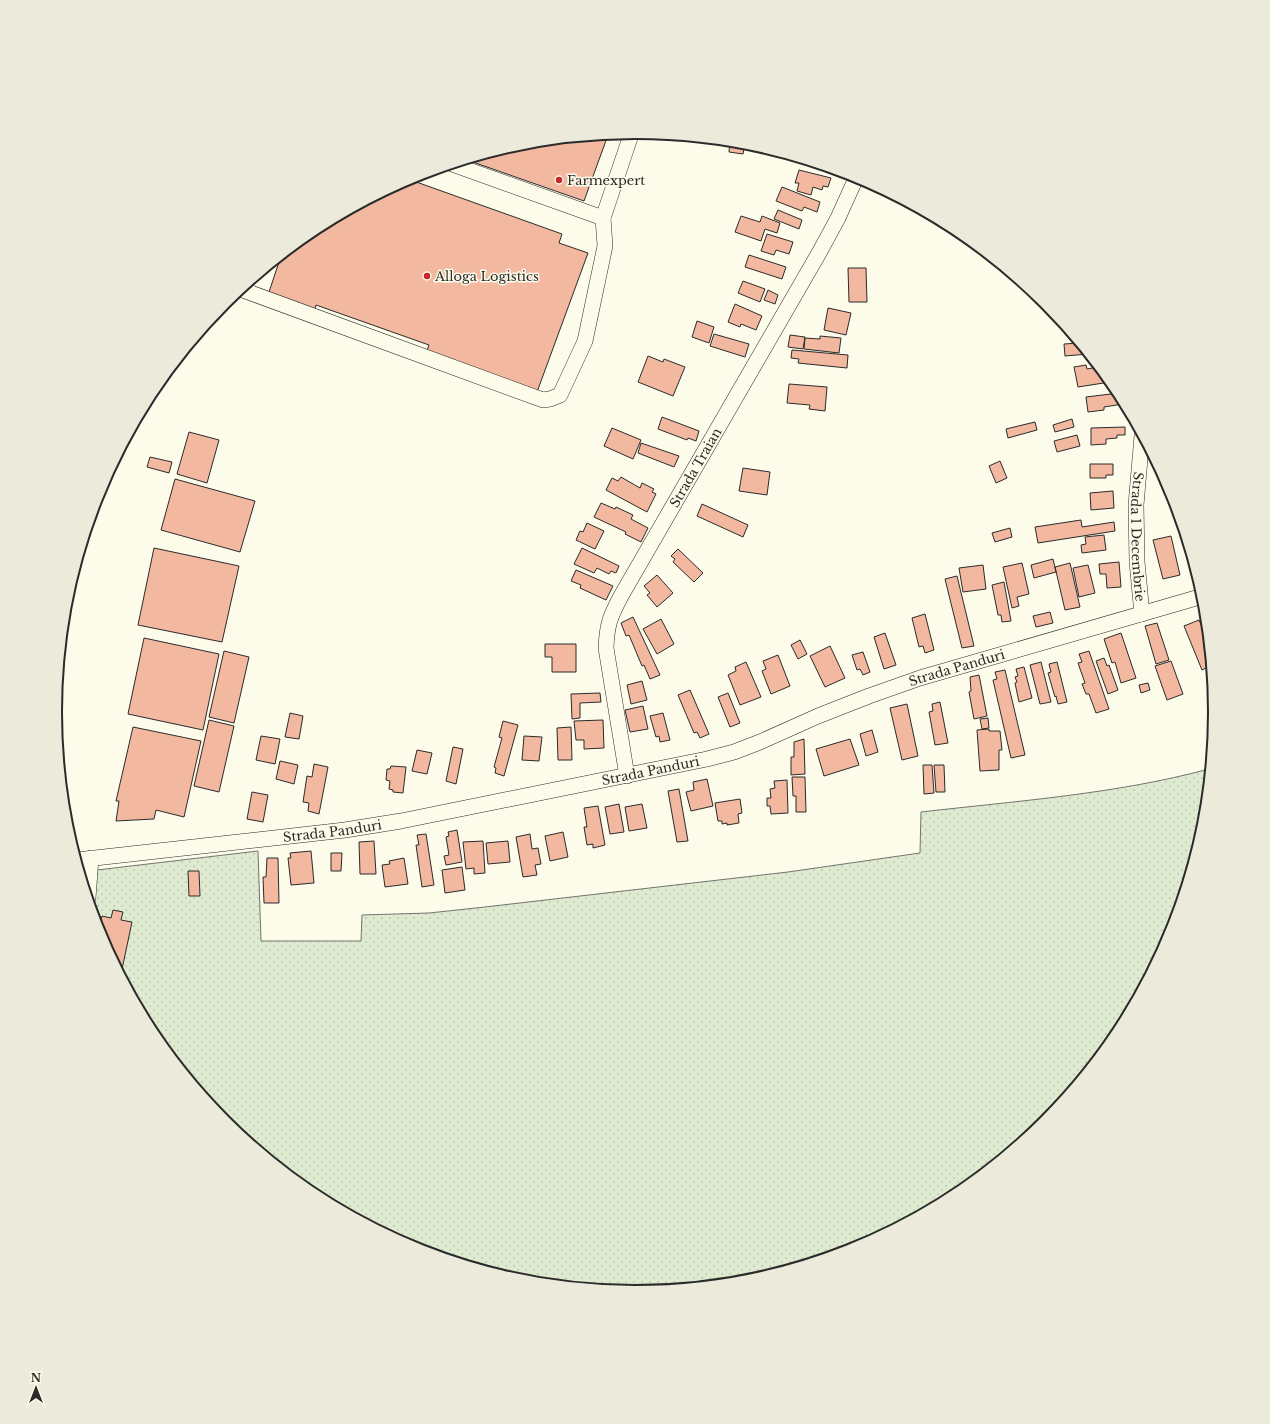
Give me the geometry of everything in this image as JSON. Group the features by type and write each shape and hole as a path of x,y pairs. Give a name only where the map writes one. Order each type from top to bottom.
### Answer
{"street":[{"path":"246,291 542,400 550,399 560,395 585,341 605,246 603,218 630,139"},
{"path":"459,167 603,218"},
{"name":"Strada Traian","path":"627,776 606,648 607,630 610,618 621,596 819,253 838,218 853,183"},
{"name":"Strada 1 Decembrie","path":"1141,445 1136,505 1137,562 1142,614"},
{"name":"Strada Panduri","path":"84,859 345,830 401,821 707,759 734,752 818,716 920,678 1196,598"},
{"path":"84,859 85,872"}],"green space":[{"path":"1205,770 1197,824 1178,896 1149,965 1131,999 1090,1061 1066,1090 1040,1117 1013,1143 984,1167 921,1208 888,1226 819,1255 783,1265 747,1274 672,1284 598,1284 560,1280 523,1274 451,1255 382,1226 348,1208 286,1167 257,1143 230,1117 204,1090 180,1061 139,998 121,965 92,896 85,871 258,851 261,941 361,941 362,915 429,913 485,907 788,872 920,853 921,812 1066,796 1174,778"}],"building":[{"name":"Farmexpert","path":"606,140 584,201 474,163 523,150 560,144"},
{"path":"729,147 744,149 743,154 729,152"},
{"path":"799,170 831,178 828,187 823,186 822,190 813,187 811,195 797,191 799,183 795,183"},
{"name":"Alloga Logistics","path":"418,182 562,234 559,243 588,253 537,392 426,353 429,345 316,305 314,312 268,295 279,263 286,257 349,216 382,198"},
{"path":"782,187 820,202 817,212 804,207 802,211 776,201"},
{"path":"778,210 802,220 799,229 774,219"},
{"path":"741,216 760,222 762,216 780,223 777,233 765,229 761,241 735,232"},
{"path":"767,234 793,242 789,254 776,250 774,255 761,251"},
{"path":"749,255 786,267 782,279 745,267"},
{"path":"848,268 866,268 867,302 849,302"},
{"path":"743,281 765,289 760,302 738,293"},
{"path":"768,290 778,295 775,304 764,300"},
{"path":"735,304 762,316 756,330 741,324 740,327 728,322"},
{"path":"828,308 851,313 846,335 824,330"},
{"path":"697,321 714,327 709,343 692,337"},
{"path":"714,334 749,344 745,357 710,346"},
{"path":"790,335 805,337 803,349 788,347"},
{"path":"820,336 841,338 839,353 804,349 805,338 820,339"},
{"path":"1074,343 1083,354 1065,356 1064,344"},
{"path":"792,350 848,355 847,368 798,363 799,359 791,358"},
{"path":"648,356 663,362 664,359 685,367 673,396 638,382"},
{"path":"1086,365 1087,369 1093,368 1104,383 1078,387 1074,367"},
{"path":"789,384 827,387 825,411 809,409 810,405 787,403"},
{"path":"1111,394 1118,405 1104,407 1104,410 1088,412 1086,397"},
{"path":"662,417 699,431 696,441 688,438 687,440 658,429"},
{"path":"1072,419 1074,427 1055,432 1053,425"},
{"path":"1035,422 1037,430 1008,438 1006,429"},
{"path":"1125,427 1125,435 1117,435 1117,438 1106,439 1106,444 1091,445 1091,428"},
{"path":"612,428 641,440 633,459 604,446"},
{"path":"189,432 219,440 207,483 177,474"},
{"path":"1077,435 1080,446 1057,452 1054,441"},
{"path":"641,443 679,456 674,467 638,453"},
{"path":"150,457 172,462 169,473 147,467"},
{"path":"1000,461 1007,478 996,483 989,466"},
{"path":"1090,464 1113,464 1113,475 1106,475 1106,478 1090,478"},
{"path":"743,468 770,472 767,495 739,491"},
{"path":"621,477 640,488 642,483 654,489 652,492 656,494 647,512 606,490 612,478 618,481"},
{"path":"175,479 255,501 240,552 161,530"},
{"path":"1113,491 1114,508 1091,510 1090,493"},
{"path":"601,503 615,509 616,507 633,515 631,519 648,528 641,542 625,534 626,532 594,517"},
{"path":"702,504 748,525 743,537 697,516"},
{"path":"1081,520 1082,527 1114,522 1115,531 1038,543 1035,527"},
{"path":"587,523 604,531 595,549 576,540 580,531 583,532"},
{"path":"1010,528 1012,537 995,542 992,533"},
{"path":"1104,535 1106,550 1082,553 1081,545 1086,544 1085,537"},
{"path":"1171,536 1180,575 1163,579 1153,540"},
{"path":"154,548 239,566 222,642 138,625"},
{"path":"582,548 619,566 616,573 611,571 609,574 597,568 594,573 574,564"},
{"path":"678,549 703,573 694,582 673,562 675,559 671,556"},
{"path":"1053,559 1056,572 1034,578 1031,565"},
{"path":"1119,562 1121,587 1107,588 1106,574 1100,574 1099,564"},
{"path":"1022,563 1029,594 1017,597 1019,606 1012,608 1003,567"},
{"path":"1070,563 1080,607 1065,610 1055,567"},
{"path":"983,565 986,589 963,592 959,568"},
{"path":"1088,565 1095,593 1079,597 1073,568"},
{"path":"576,570 613,586 606,600 580,588 581,585 571,581"},
{"path":"657,575 673,593 657,607 647,595 650,593 644,586"},
{"path":"957,576 974,646 962,648 945,579"},
{"path":"1004,582 1011,621 1002,622 1001,615 998,615 992,585"},
{"path":"1050,612 1053,623 1036,627 1033,616"},
{"path":"925,614 934,650 925,653 923,646 919,647 912,618"},
{"path":"633,617 660,675 650,679 644,665 642,666 629,635 626,636 621,623"},
{"path":"661,619 674,644 657,654 643,629"},
{"path":"1199,620 1201,625 1206,668 1202,670 1184,626"},
{"path":"1157,623 1169,660 1156,664 1145,626"},
{"path":"885,633 896,665 884,669 874,637"},
{"path":"1121,633 1136,678 1121,683 1115,662 1112,663 1104,639"},
{"path":"144,638 219,654 203,730 128,714"},
{"path":"800,640 807,654 798,659 791,645"},
{"path":"545,644 576,644 576,672 552,672 552,657 545,657"},
{"path":"830,646 845,678 825,687 810,656"},
{"path":"224,651 249,657 234,723 209,717"},
{"path":"1089,651 1109,709 1096,713 1089,694 1086,694 1082,684 1085,683 1078,663 1082,662 1079,654"},
{"path":"863,652 870,672 863,675 860,669 857,670 852,655"},
{"path":"778,655 790,686 771,694 762,671 766,669 763,661"},
{"path":"1104,658 1107,666 1109,665 1118,690 1108,694 1096,661"},
{"path":"1171,661 1183,694 1167,700 1155,666"},
{"path":"746,662 761,697 740,705 728,675 736,671 735,667"},
{"path":"1041,662 1051,702 1040,704 1030,665"},
{"path":"1057,662 1067,702 1058,704 1048,673 1051,672 1049,664"},
{"path":"1024,667 1032,698 1019,702 1015,683 1017,682 1015,677 1018,676 1016,669"},
{"path":"1005,670 1025,755 1011,758 993,680 997,679 995,672"},
{"path":"979,675 987,716 974,719 969,692 971,691 970,677"},
{"path":"642,681 647,700 631,704 627,685"},
{"path":"1148,683 1150,690 1141,693 1139,685"},
{"path":"690,690 709,734 700,738 697,732 694,733 678,695"},
{"path":"600,693 601,702 580,703 580,718 572,719 571,694"},
{"path":"728,693 740,723 730,727 718,697"},
{"path":"940,702 948,743 935,745 929,712 933,711 932,704"},
{"path":"907,704 918,756 902,760 890,708"},
{"path":"643,706 648,729 630,732 625,710"},
{"path":"290,713 303,716 299,739 285,737"},
{"path":"663,713 670,740 660,742 659,736 656,737 650,716"},
{"path":"988,718 989,728 982,729 980,719"},
{"path":"209,720 234,726 219,792 194,786"},
{"path":"603,720 604,748 584,749 584,740 576,740 574,721"},
{"path":"503,721 518,725 504,776 495,773 496,768 494,767 502,738 499,737"},
{"path":"133,727 201,741 184,817 156,810 154,819 116,821 119,801 116,801"},
{"path":"571,727 572,760 558,760 557,728"},
{"path":"989,729 989,731 1000,731 1002,750 999,750 999,770 980,771 977,730"},
{"path":"872,730 878,752 866,756 860,734"},
{"path":"261,736 280,739 275,764 256,760"},
{"path":"524,736 542,737 539,761 522,760"},
{"path":"804,739 805,774 791,775 791,757 794,757 794,742"},
{"path":"850,739 859,765 824,776 816,749"},
{"path":"453,747 463,749 456,784 446,781"},
{"path":"417,750 432,753 427,774 412,771"},
{"path":"280,761 298,765 294,784 276,779"},
{"path":"314,764 328,767 319,814 308,811 309,803 303,802 307,776 312,777"},
{"path":"923,765 932,765 934,793 924,794"},
{"path":"934,765 944,765 945,792 936,792"},
{"path":"391,766 406,767 403,793 393,792 393,790 389,789 390,781 386,780 387,769 390,769"},
{"path":"792,777 805,777 806,812 796,812 796,796 793,796"},
{"path":"707,779 713,806 691,811 686,792 694,790 693,782"},
{"path":"787,780 788,813 771,814 770,806 767,806 767,798 771,798 770,789 775,788 774,781"},
{"path":"679,789 688,841 677,842 668,791"},
{"path":"252,792 268,795 263,822 247,819"},
{"path":"740,799 742,813 738,814 739,823 727,825 727,823 722,824 722,821 718,821 715,803"},
{"path":"619,804 624,832 610,834 605,807"},
{"path":"642,804 647,828 629,831 625,807"},
{"path":"598,806 605,845 593,848 593,844 587,845 584,827 587,827 584,808"},
{"path":"457,830 462,862 446,865 444,856 449,855 446,837 449,836 448,832"},
{"path":"563,832 568,857 550,861 545,836"},
{"path":"426,834 434,885 422,887 416,845 419,845 417,835"},
{"path":"530,834 532,849 538,848 541,864 535,865 537,875 523,877 516,837"},
{"path":"374,841 376,874 360,874 359,842"},
{"path":"483,841 485,873 474,874 474,868 466,869 463,842"},
{"path":"508,841 510,862 488,864 486,843"},
{"path":"311,851 314,883 291,885 288,858 291,858 290,853"},
{"path":"331,853 342,853 341,871 331,871"},
{"path":"267,858 278,858 279,903 264,903 263,877 266,877"},
{"path":"404,858 408,884 385,887 382,865 390,864 389,861"},
{"path":"462,867 465,890 445,893 442,870"},
{"path":"188,871 199,871 200,896 189,896"},
{"path":"113,910 123,912 121,920 132,922 122,968 101,919 102,916 111,918"}],"place":[{"name":"Farmexpert","path":"559,180"},
{"name":"Alloga Logistics","path":"427,276"}]}
